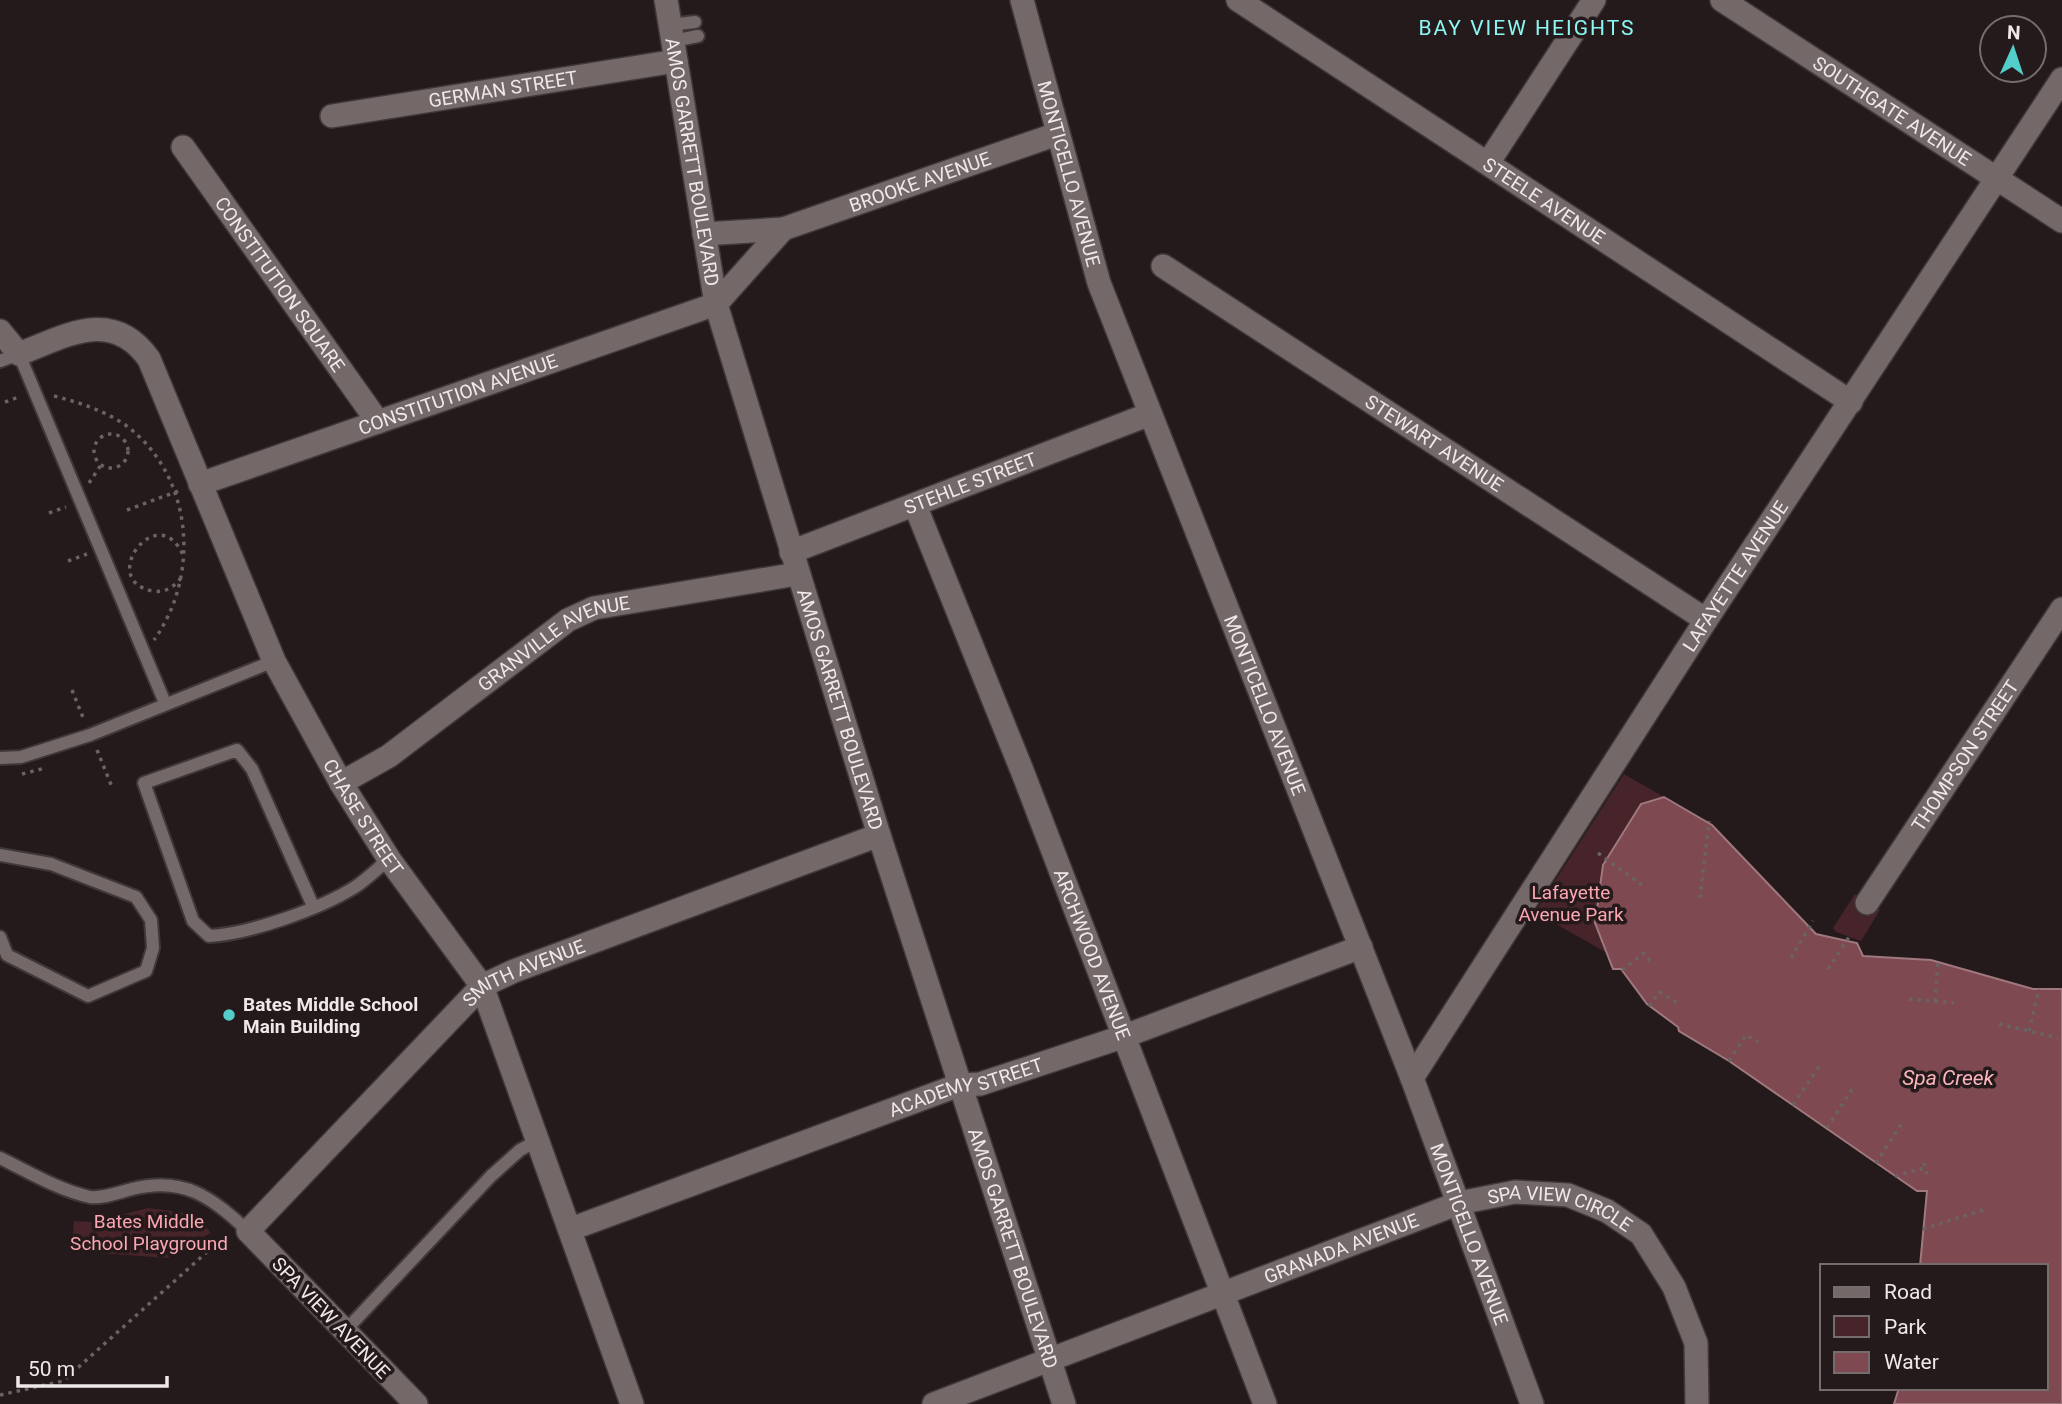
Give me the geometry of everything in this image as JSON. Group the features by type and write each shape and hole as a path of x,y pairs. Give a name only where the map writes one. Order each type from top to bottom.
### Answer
{"street":[{"name":"AMOS GARRETT BOULEVARD","path":"666,0 716,304 879,835 1064,1404"},
{"name":"MONTICELLO AVENUE","path":"1021,0 1099,284 1412,1078 1532,1404"},
{"name":"STEELE AVENUE","path":"1238,0 1851,402"},
{"path":"1488,163 1594,0"},
{"name":"SOUTHGATE AVENUE","path":"1721,0 2062,221"},
{"name":"GERMAN STREET","path":"332,116 673,42"},
{"name":"LAFAYETTE AVENUE","path":"1412,1078 1706,620 2062,79"},
{"name":"BROOKE AVENUE","path":"704,234 783,229 1057,134"},
{"name":"CONSTITUTION SQUARE","path":"183,147 378,422"},
{"name":"BROOKE AVENUE","path":"716,304 783,229"},
{"name":"STEWART AVENUE","path":"1163,266 1706,620"},
{"name":"CONSTITUTION AVENUE","path":"193,486 716,304"},
{"name":"CHASE STREET","path":"9,357 75,332 96,328 113,330 127,336 149,359 193,486 274,661 341,783 389,859 482,986 632,1404"},
{"path":"0,331 9,357"},
{"name":"STEHLE STREET","path":"794,563 915,505 1150,414"},
{"name":"ARCHWOOD AVENUE","path":"915,505 1125,1036 1265,1404"},
{"name":"GRANVILLE AVENUE","path":"341,783 389,756 568,620 594,608 794,563"},
{"name":"THOMPSON STREET","path":"1867,903 2062,609"},
{"name":"SMITH AVENUE","path":"248,1231 482,986 514,971 879,835"},
{"name":"ACADEMY STREET","path":"571,1229 960,1085 980,1084 1125,1036 1361,947"},
{"name":"SPA VIEW CIRCLE","path":"1459,1203 1516,1192 1567,1195 1607,1211 1641,1234 1674,1287 1696,1343 1697,1404"},
{"name":"GRANADA AVENUE","path":"1050,1360 1459,1203"},
{"name":"SPA VIEW AVENUE","path":"248,1231 416,1404"},
{"path":"934,1404 1050,1360"}],"lane":[{"path":"673,42 695,22"},
{"path":"673,42 698,36"},
{"path":"9,357 165,703"},
{"path":"0,758 21,757 90,734 274,661"},
{"path":"313,906 252,769 237,750 144,783 193,921 209,936 238,934 313,906 354,888 389,859"},
{"path":"0,855 51,864 136,897 151,919 153,948 146,971 88,996 7,955 0,937"},
{"path":"344,1332 491,1176 520,1150 537,1141"},
{"path":"0,1158 52,1185 93,1198 153,1184 185,1186 222,1207 248,1231"}],"path":[{"path":"5,402 27,394"},
{"path":"49,395 92,407 127,427 156,458 173,492 184,528 185,558 172,613 150,646"},
{"path":"106,434 123,437 129,447 124,463 113,468 102,465 94,451 97,440 106,434"},
{"path":"86,488 102,465"},
{"path":"127,510 193,486"},
{"path":"49,513 68,506"},
{"path":"182,576 169,589 151,591 143,588 131,575 130,558 140,543 157,536 175,542 185,558"},
{"path":"68,561 87,554"},
{"path":"72,690 87,726"},
{"path":"97,750 112,787"},
{"path":"1700,898 1709,821"},
{"path":"1598,853 1642,885"},
{"path":"1791,958 1813,920"},
{"path":"1828,969 1851,934"},
{"path":"1622,970 1644,953 1650,961"},
{"path":"1935,1002 1938,960"},
{"path":"2029,1031 2039,989"},
{"path":"1649,1006 1659,992 1681,1005"},
{"path":"1909,999 1954,1003"},
{"path":"2000,1024 2058,1038"},
{"path":"1729,1061 1746,1035 1758,1042"},
{"path":"1793,1105 1820,1065"},
{"path":"1827,1128 1852,1089"},
{"path":"1876,1163 1902,1123"},
{"path":"1924,1163 1927,1174"},
{"path":"1895,1176 1925,1168"},
{"path":"1923,1229 1983,1210"},
{"path":"0,1395 64,1381 228,1233 248,1231"}],"green space":[{"name":"Lafayette Avenue Park","path":"1624,774 1664,797 1641,804 1595,923 1607,953 1535,912"},
{"path":"1855,894 1880,910 1861,941 1836,932 1833,928"},
{"name":"Bates Middle School Playground","path":"148,1208 195,1214 211,1233 167,1258 72,1251 74,1221 94,1222"}],"water":[{"name":"Spa Creek","path":"1664,797 1712,825 1816,934 1857,943 1863,956 1931,960 2033,989 2062,989 2062,1404 1894,1404 1898,1390 2048,1390 2048,1264 1920,1264 1927,1191 1917,1191 1729,1061 1679,1031 1678,1027 1647,1004 1621,969 1613,969 1595,923 1603,865 1641,804"}],"place":[{"name":"Bates Middle School Main Building","path":"229,1015"}],"district":[{"name":"BAY VIEW HEIGHTS","path":"1527,28"}]}
